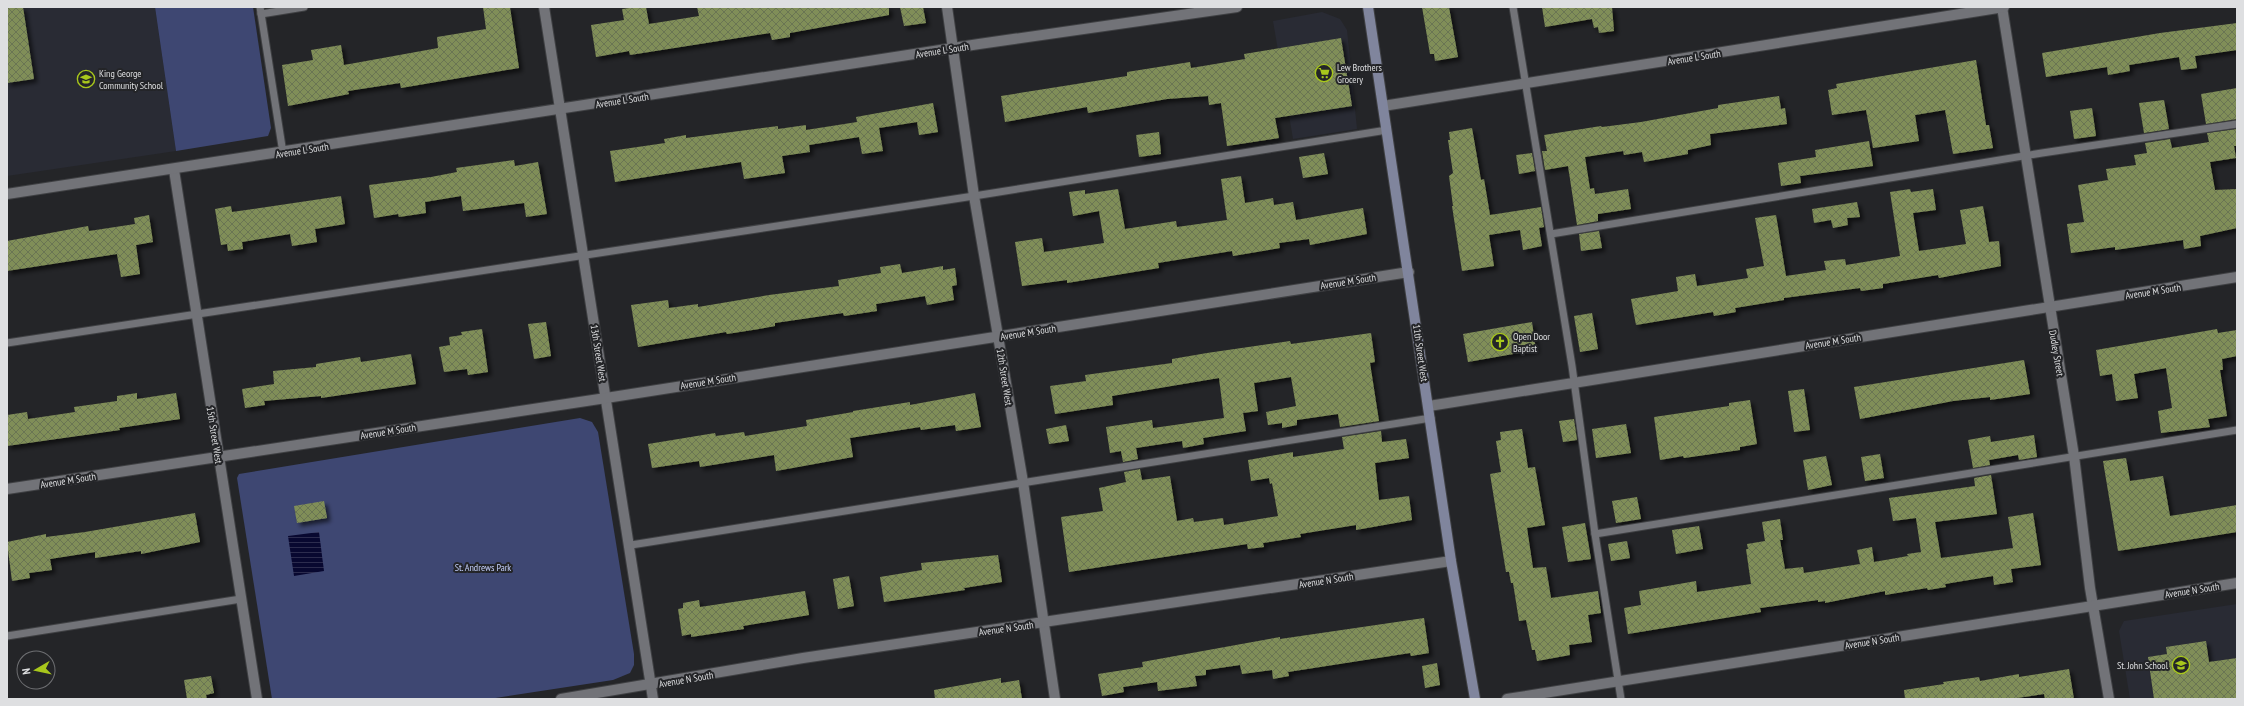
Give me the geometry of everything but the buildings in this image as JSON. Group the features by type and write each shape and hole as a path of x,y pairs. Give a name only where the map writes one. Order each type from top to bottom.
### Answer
{"street":[{"name":"13th Street West","path":"544,7 606,398 631,545 653,699"},
{"name":"12th Street West","path":"947,7 974,196 1023,482 1056,699"},
{"name":"Avenue L South","path":"7,194 174,170 953,48 1237,7"},
{"name":"11th Street West","path":"1368,7 1388,130 1452,561 1475,699"},
{"name":"Avenue L South","path":"1384,106 2003,7"},
{"name":"Dudley Street","path":"2003,7 2049,307 2074,456 2093,606 2109,699"},
{"name":"15th Street West","path":"174,170 257,699"},
{"name":"Avenue M South","path":"7,489 606,398 1409,272"},
{"name":"Avenue M South","path":"1429,406 2237,278"},
{"name":"Avenue N South","path":"561,699 651,685 803,658 1452,561"},
{"name":"Avenue N South","path":"1507,699 2237,583"}],"lane":[{"path":"284,153 261,10 304,7"},
{"path":"1513,7 1575,382 1595,534 1621,699"},
{"path":"1551,234 2026,156 2237,124"},
{"path":"7,343 584,254 974,196 1388,130"},
{"path":"631,545 1431,418"},
{"path":"1595,534 2237,430"},
{"path":"7,636 241,599"}],"shaded area":[{"name":"King George Community School","path":"7,7 155,7 176,151 7,176"},
{"path":"1322,12 1340,19 1347,30 1357,129 1293,139 1273,21"},
{"path":"319,532 324,571 294,576 288,536"},
{"name":"St. John School","path":"2237,604 2237,699 2130,699 2119,631 2124,621"}],"green space":[{"path":"155,7 253,7 271,128 268,136 176,151"},
{"name":"St. Andrews Park","path":"580,418 592,422 598,432 634,654 634,665 630,673 613,680 489,699 272,699 237,478 239,474"}],"place":[{"name":"Lew Brothers Grocery","path":"1324,73"},
{"name":"King George Community School","path":"86,79"},
{"name":"Open Door Baptist","path":"1500,342"},
{"name":"St. John School","path":"2181,665"}]}
